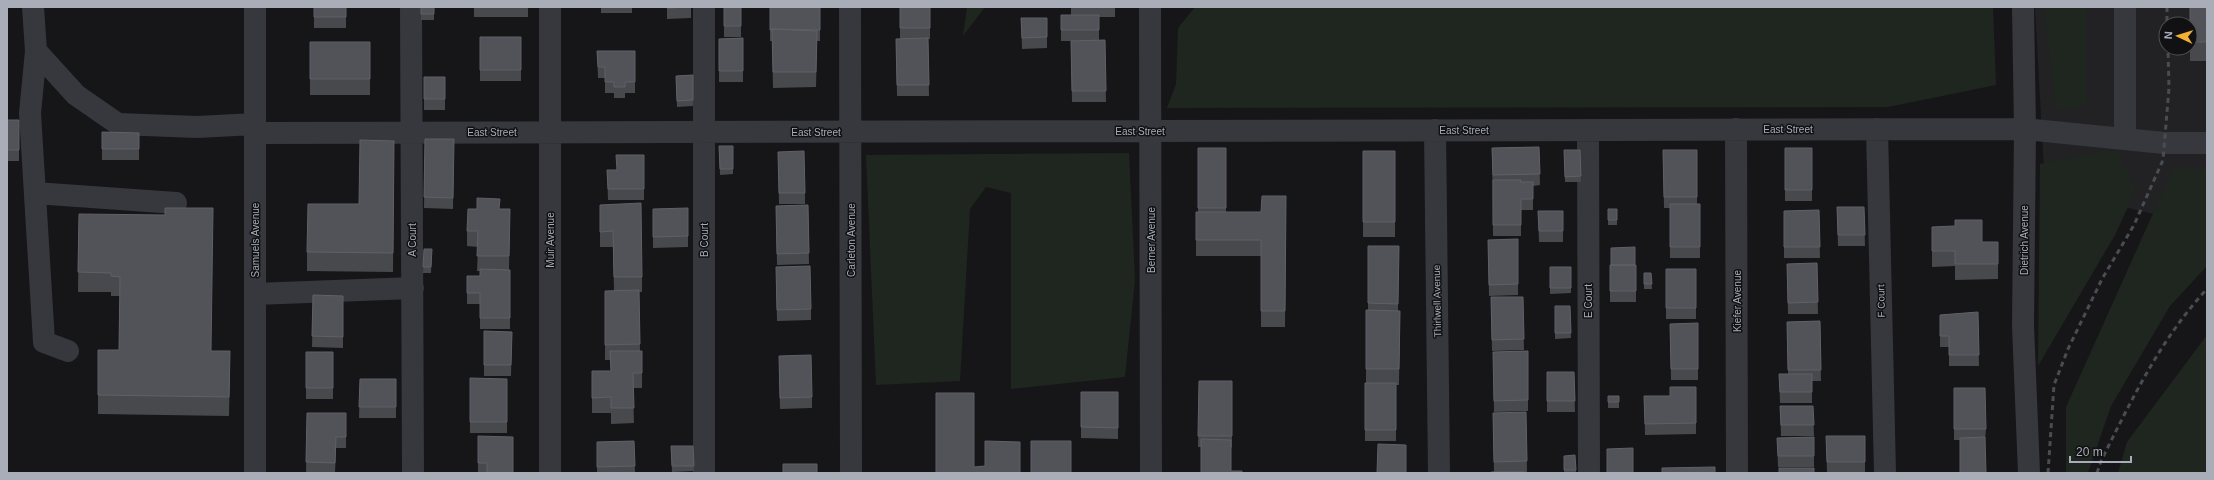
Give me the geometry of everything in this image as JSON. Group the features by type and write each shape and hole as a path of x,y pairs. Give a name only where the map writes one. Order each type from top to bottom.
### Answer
{"street":[{"path":"33,7 36,51 30,113 44,342 68,351"},
{"name":"Samuels Avenue","path":"255,7 255,473"},
{"name":"A Court","path":"411,7 413,473"},
{"name":"Muir Avenue","path":"550,7 550,473"},
{"name":"B Court","path":"704,7 704,473"},
{"name":"Carleton Avenue","path":"850,7 851,473"},
{"name":"Berner Avenue","path":"1150,7 1151,473"},
{"name":"Dietrich Avenue","path":"2023,7 2025,128 2023,326 2029,473"},
{"path":"2125,7 2125,139"},
{"name":"East Street","path":"36,51 76,95 118,124 412,133 2025,128 2164,143 2207,143"},
{"name":"Kiefer Avenue","path":"1736,129 1737,473"},
{"name":"F Court","path":"1877,129 1885,473"},
{"name":"Thirlwell Avenue","path":"1435,130 1439,473"},
{"name":"E Court","path":"1588,130 1589,473"},
{"path":"35,193 176,203"},
{"path":"255,294 412,288"}],"shaded area":[{"path":"967,7 985,7 963,36"},
{"path":"1195,7 1993,7 1996,85 1888,107 1167,108 1176,84 1178,28"},
{"path":"2035,7 2207,7 2207,226 2045,189"},
{"path":"2044,7 2086,7 2086,106 2056,110"},
{"path":"2116,148 2136,190 2115,235 2038,366 2040,164"},
{"path":"1129,153 1135,280 1125,377 1011,389 1011,193 986,187 970,209 960,381 876,385 866,155"},
{"path":"2173,169 2207,169 2207,266 2170,306 2111,406 2088,473 2066,473 2066,407"},
{"path":"2207,335 2207,473 2118,473 2127,442"}],"building":[{"path":"314,7 346,7 346,17 314,17"},
{"path":"421,7 434,7 434,14 421,14"},
{"path":"667,7 691,7 667,8"},
{"path":"724,7 741,7 741,26 724,26"},
{"path":"770,7 820,7 820,30 770,30"},
{"path":"900,7 930,7 930,28 900,28"},
{"path":"2190,7 2207,7 2207,42 2198,42 2198,16 2190,16"},
{"path":"1061,15 1099,15 1099,30 1061,30"},
{"path":"1021,18 1047,18 1047,37 1022,38"},
{"path":"772,29 817,31 816,72 773,72"},
{"path":"480,37 521,37 521,70 480,70"},
{"path":"743,38 743,71 719,71 719,39"},
{"path":"928,38 929,85 897,85 896,39"},
{"path":"1105,40 1106,91 1072,91 1071,41"},
{"path":"310,42 370,42 370,79 310,79"},
{"path":"597,51 635,51 635,82 625,82 625,87 614,87 614,82 605,82 605,67 598,67"},
{"path":"693,75 693,100 677,101 676,76"},
{"path":"424,77 445,77 445,99 424,99"},
{"path":"7,120 19,120 19,150 7,150"},
{"path":"102,132 139,133 139,149 102,149"},
{"path":"425,139 454,139 453,198 424,197"},
{"path":"360,140 394,141 393,253 307,252 308,204 359,204"},
{"path":"719,146 733,146 733,169 720,169"},
{"path":"1539,147 1540,174 1493,175 1492,148"},
{"path":"1198,148 1226,148 1226,208 1198,208"},
{"path":"1785,148 1812,148 1812,190 1785,190"},
{"path":"1564,150 1580,150 1581,176 1565,177"},
{"path":"1663,150 1697,150 1697,197 1664,197"},
{"path":"804,151 805,193 779,193 778,152"},
{"path":"1363,151 1395,151 1395,222 1363,222"},
{"path":"616,155 644,155 644,189 608,189 607,170 617,170"},
{"path":"1493,180 1521,180 1520,182 1533,182 1533,199 1521,199 1521,225 1493,225"},
{"path":"1262,196 1286,196 1285,311 1261,311 1261,240 1196,240 1196,212 1261,212"},
{"path":"477,198 500,199 499,209 510,209 509,256 477,256 478,231 467,231 468,209 477,209"},
{"path":"641,203 642,277 614,277 613,231 600,232 600,205"},
{"path":"1670,204 1700,204 1700,247 1670,247"},
{"path":"808,205 809,253 777,254 776,206"},
{"path":"1837,207 1864,207 1865,235 1838,235"},
{"path":"165,208 213,208 211,351 230,351 229,397 98,395 98,350 119,350 120,277 111,276 111,273 78,272 79,214 165,215"},
{"path":"688,208 688,236 653,237 653,209"},
{"path":"1608,209 1617,209 1617,220 1608,220"},
{"path":"1819,210 1820,247 1784,247 1784,211"},
{"path":"1538,211 1563,211 1563,231 1539,231"},
{"path":"1955,220 1982,220 1982,242 1998,242 1998,264 1955,264 1955,251 1932,251 1932,227 1955,226"},
{"path":"1518,239 1518,284 1489,285 1488,240"},
{"path":"1368,246 1399,246 1398,304 1368,303"},
{"path":"1635,247 1635,265 1611,265 1611,248"},
{"path":"424,249 432,249 431,267 423,267"},
{"path":"1817,263 1818,302 1788,303 1787,264"},
{"path":"1610,265 1636,265 1636,291 1610,291"},
{"path":"810,266 811,309 777,310 776,267"},
{"path":"1550,267 1571,267 1571,288 1550,288"},
{"path":"480,269 510,270 510,318 480,318 480,293 467,293 467,276 480,276"},
{"path":"1666,269 1696,269 1696,308 1666,308"},
{"path":"1644,273 1651,273 1652,284 1644,284"},
{"path":"639,290 640,344 605,345 605,291"},
{"path":"313,295 343,296 343,337 312,336"},
{"path":"1491,297 1523,297 1524,339 1492,340"},
{"path":"1555,306 1570,306 1571,333 1555,333"},
{"path":"1366,310 1400,311 1399,369 1366,369"},
{"path":"1978,312 1979,355 1949,355 1949,336 1940,336 1940,315"},
{"path":"1820,321 1821,370 1788,370 1787,322"},
{"path":"1698,323 1698,369 1671,369 1670,324"},
{"path":"484,331 512,332 511,365 484,365"},
{"path":"610,351 642,351 642,373 633,373 634,408 611,408 611,397 592,398 592,371 611,371"},
{"path":"1528,351 1528,400 1494,401 1493,352"},
{"path":"306,352 333,352 333,388 306,388"},
{"path":"811,355 812,397 780,398 779,356"},
{"path":"1547,372 1574,372 1575,401 1547,401"},
{"path":"1779,374 1812,374 1812,392 1780,392"},
{"path":"470,378 507,379 507,422 470,422"},
{"path":"360,379 396,379 396,407 359,407"},
{"path":"1199,381 1232,381 1232,436 1198,436"},
{"path":"1365,383 1396,383 1396,430 1365,430"},
{"path":"1670,387 1696,387 1696,423 1645,424 1644,396 1670,396"},
{"path":"1954,388 1985,388 1986,429 1954,429"},
{"path":"1081,392 1118,392 1118,428 1081,427"},
{"path":"936,393 974,393 974,467 985,466 985,441 1020,442 1020,473 936,473"},
{"path":"1608,396 1619,396 1619,402 1608,402"},
{"path":"1780,406 1813,406 1814,425 1781,425"},
{"path":"1526,412 1527,461 1494,462 1493,413"},
{"path":"307,413 346,413 346,437 336,437 335,463 306,462"},
{"path":"478,436 513,437 513,473 487,473 487,463 478,463"},
{"path":"1826,436 1865,436 1865,462 1827,462"},
{"path":"1814,437 1814,456 1778,456 1777,438"},
{"path":"1985,437 1986,473 1960,473 1960,438"},
{"path":"1201,439 1231,440 1231,471 1242,471 1242,473 1201,473"},
{"path":"634,441 635,466 597,467 597,442"},
{"path":"1031,441 1071,441 1071,473 1031,473"},
{"path":"1378,444 1406,445 1406,473 1377,473"},
{"path":"671,446 693,446 694,466 672,466"},
{"path":"1633,448 1633,473 1607,473 1607,449"},
{"path":"1575,455 1576,470 1564,470 1564,456"},
{"path":"783,464 817,464 817,473 783,473"},
{"path":"1715,467 1715,473 1662,473 1662,468"},
{"path":"1779,468 1814,468 1814,473 1779,473"},
{"path":"1524,472 1524,473 1491,473"}],"railway":[{"path":"2167,7 2167,16"},
{"path":"2048,473 2054,385 2068,349 2102,279 2134,225 2163,160 2169,88 2168,56"},
{"path":"2097,473 2112,438 2161,349 2190,308 2207,289"}]}
